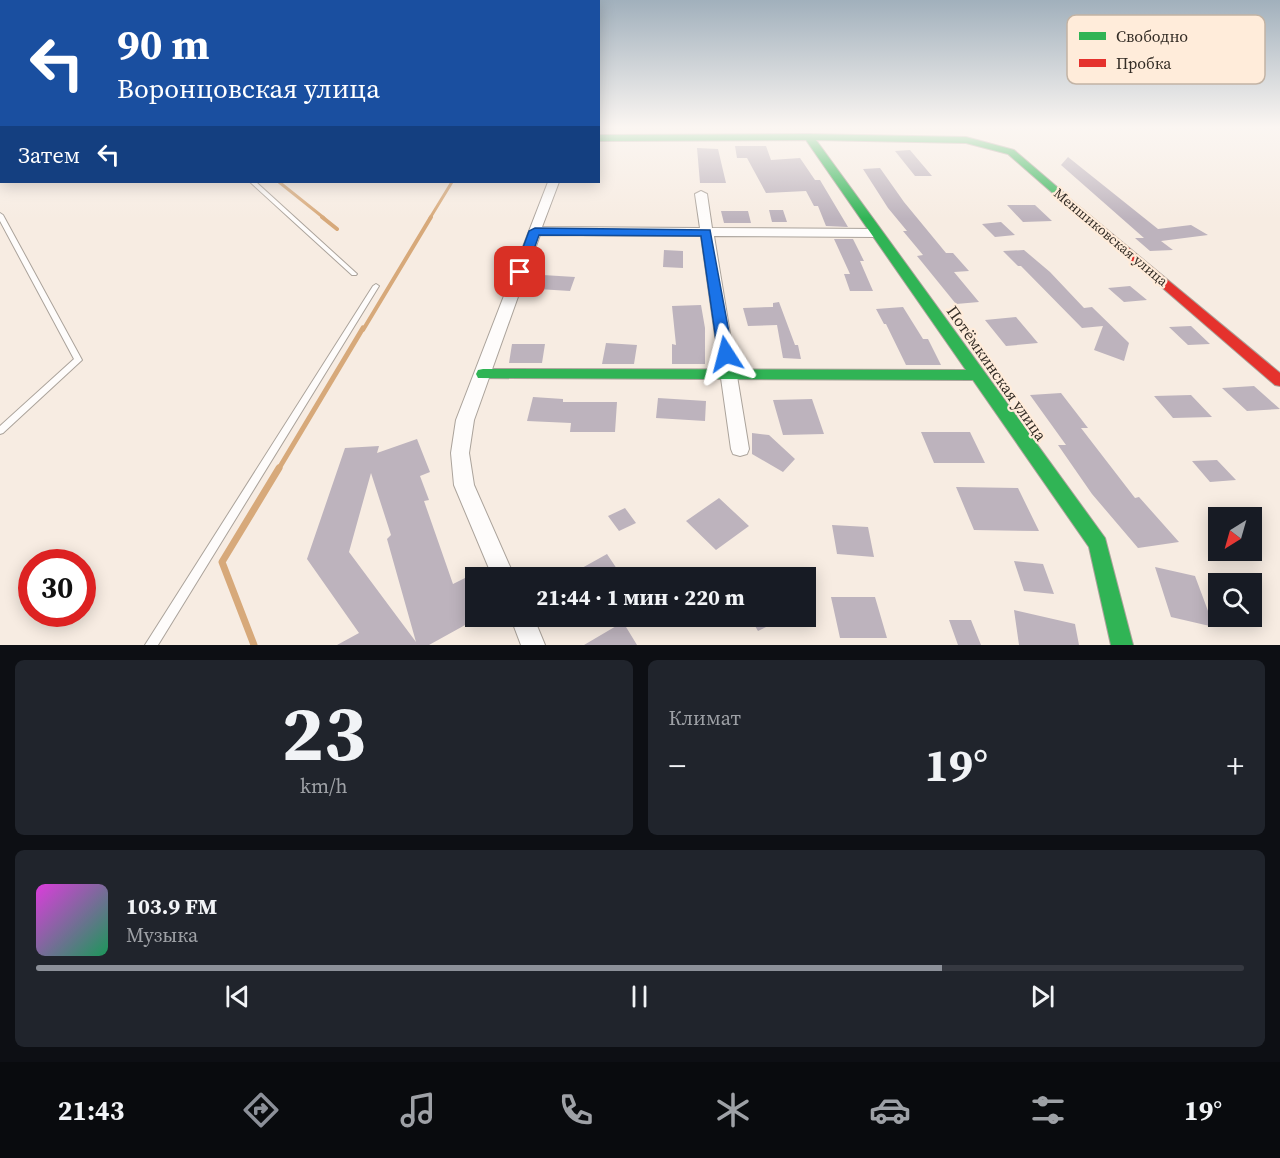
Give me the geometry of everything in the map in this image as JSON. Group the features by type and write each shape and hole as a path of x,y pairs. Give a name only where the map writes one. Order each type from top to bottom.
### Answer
{"street":[{"name":"Потёмкинская улица","path":"824,158 1098,544 1122,645"},
{"name":"Меншиковская улица","path":"1018,158 1280,381"},
{"path":"499,567 464,485 460,453 465,420 553,183"},
{"path":"701,194 740,449"},
{"path":"535,231 878,233"},
{"path":"483,374 978,375"},
{"path":"526,627 533,645"}],"lane":[{"path":"254,183 354,274"},
{"path":"0,215 78,360 0,431"},
{"path":"151,645 376,286"}],"building":[{"path":"698,158 720,158 726,183 700,183"},
{"path":"747,158 770,158 771,160 800,158 815,180 820,180 848,227 826,226 818,206 814,206 806,191 766,193"},
{"path":"901,158 917,158 932,176 915,176"},
{"path":"1069,158 1158,229 1191,225 1208,235 1161,241 1173,250 1150,251 1135,238 1144,238 1061,165"},
{"path":"880,168 904,202 946,253 953,253 969,271 954,272 979,302 956,304 917,256 923,255 903,231 907,231 888,208 863,169"},
{"path":"1007,205 1035,205 1052,221 1023,222"},
{"path":"769,210 783,210 787,222 772,222"},
{"path":"721,211 748,211 751,223 724,223"},
{"path":"1001,222 1015,235 995,237 982,224"},
{"path":"834,239 853,239 864,261 860,261 873,291 850,291 844,274 850,274"},
{"path":"664,250 683,251 683,268 663,267"},
{"path":"1024,250 1050,272 1084,308 1092,307 1129,343 1124,361 1094,350 1103,326 1082,328 1021,266 1018,266 1003,251"},
{"path":"543,275 575,277 570,291 538,289"},
{"path":"1130,286 1147,300 1124,302 1108,288"},
{"path":"779,302 795,345 798,345 801,359 783,358 777,325 748,326 743,308 773,307 773,303"},
{"path":"701,305 705,328 705,364 672,364 672,344 676,345 672,306"},
{"path":"903,307 923,339 928,339 941,365 906,365 876,309"},
{"path":"1016,317 1038,343 1006,346 985,320"},
{"path":"1191,326 1210,344 1188,345 1169,327"},
{"path":"606,343 637,345 634,364 602,364"},
{"path":"512,344 545,344 542,363 509,363"},
{"path":"1254,386 1280,409 1247,411 1222,388"},
{"path":"1061,393 1088,428 1081,428 1135,498 1139,497 1179,542 1138,548 1092,494 1058,445 1066,445 1030,395"},
{"path":"1191,395 1212,417 1173,418 1154,396"},
{"path":"533,397 563,399 563,402 617,402 615,432 570,432 571,423 527,421"},
{"path":"658,398 706,401 705,421 656,418"},
{"path":"812,399 824,434 783,435 773,400"},
{"path":"921,432 970,432 985,463 934,463"},
{"path":"752,433 769,435 795,459 783,472 752,454"},
{"path":"417,439 430,472 420,476 429,500 424,501 453,584 465,578 465,625 429,645 337,645 359,633 307,559 345,448 379,446 377,453","holes":["371,473 391,535 387,539 416,642 349,552"]},
{"path":"1217,460 1236,480 1210,482 1192,461"},
{"path":"956,487 1018,488 1039,531 974,530"},
{"path":"719,498 749,526 716,550 686,521"},
{"path":"625,508 636,523 619,531 608,516"},
{"path":"832,525 868,527 874,557 837,554"},
{"path":"607,554 616,567 584,567"},
{"path":"1014,561 1043,564 1054,594 1024,591"},
{"path":"1155,567 1195,576 1208,611 1208,626 1171,617"},
{"path":"831,597 875,597 887,638 840,638"},
{"path":"1014,610 1075,624 1079,645 1019,645"},
{"path":"949,620 971,620 981,645 958,645"},
{"path":"615,627 626,627 637,645 584,645"}],"waterway":[{"path":"280,183 324,218"},
{"path":"430,218 451,183"},
{"path":"322,217 337,229"},
{"path":"363,330 431,217"},
{"path":"278,470 363,328"},
{"path":"254,645 222,562 279,468"}],"traffic: fast":[{"path":"824,158 1098,544 1122,645"},
{"path":"1018,158 1059,193"},
{"path":"483,374 978,375"}],"traffic: jam":[{"path":"1059,193 1280,381"}],"route":[{"path":"520,272 535,231 706,232 726,354"}]}
